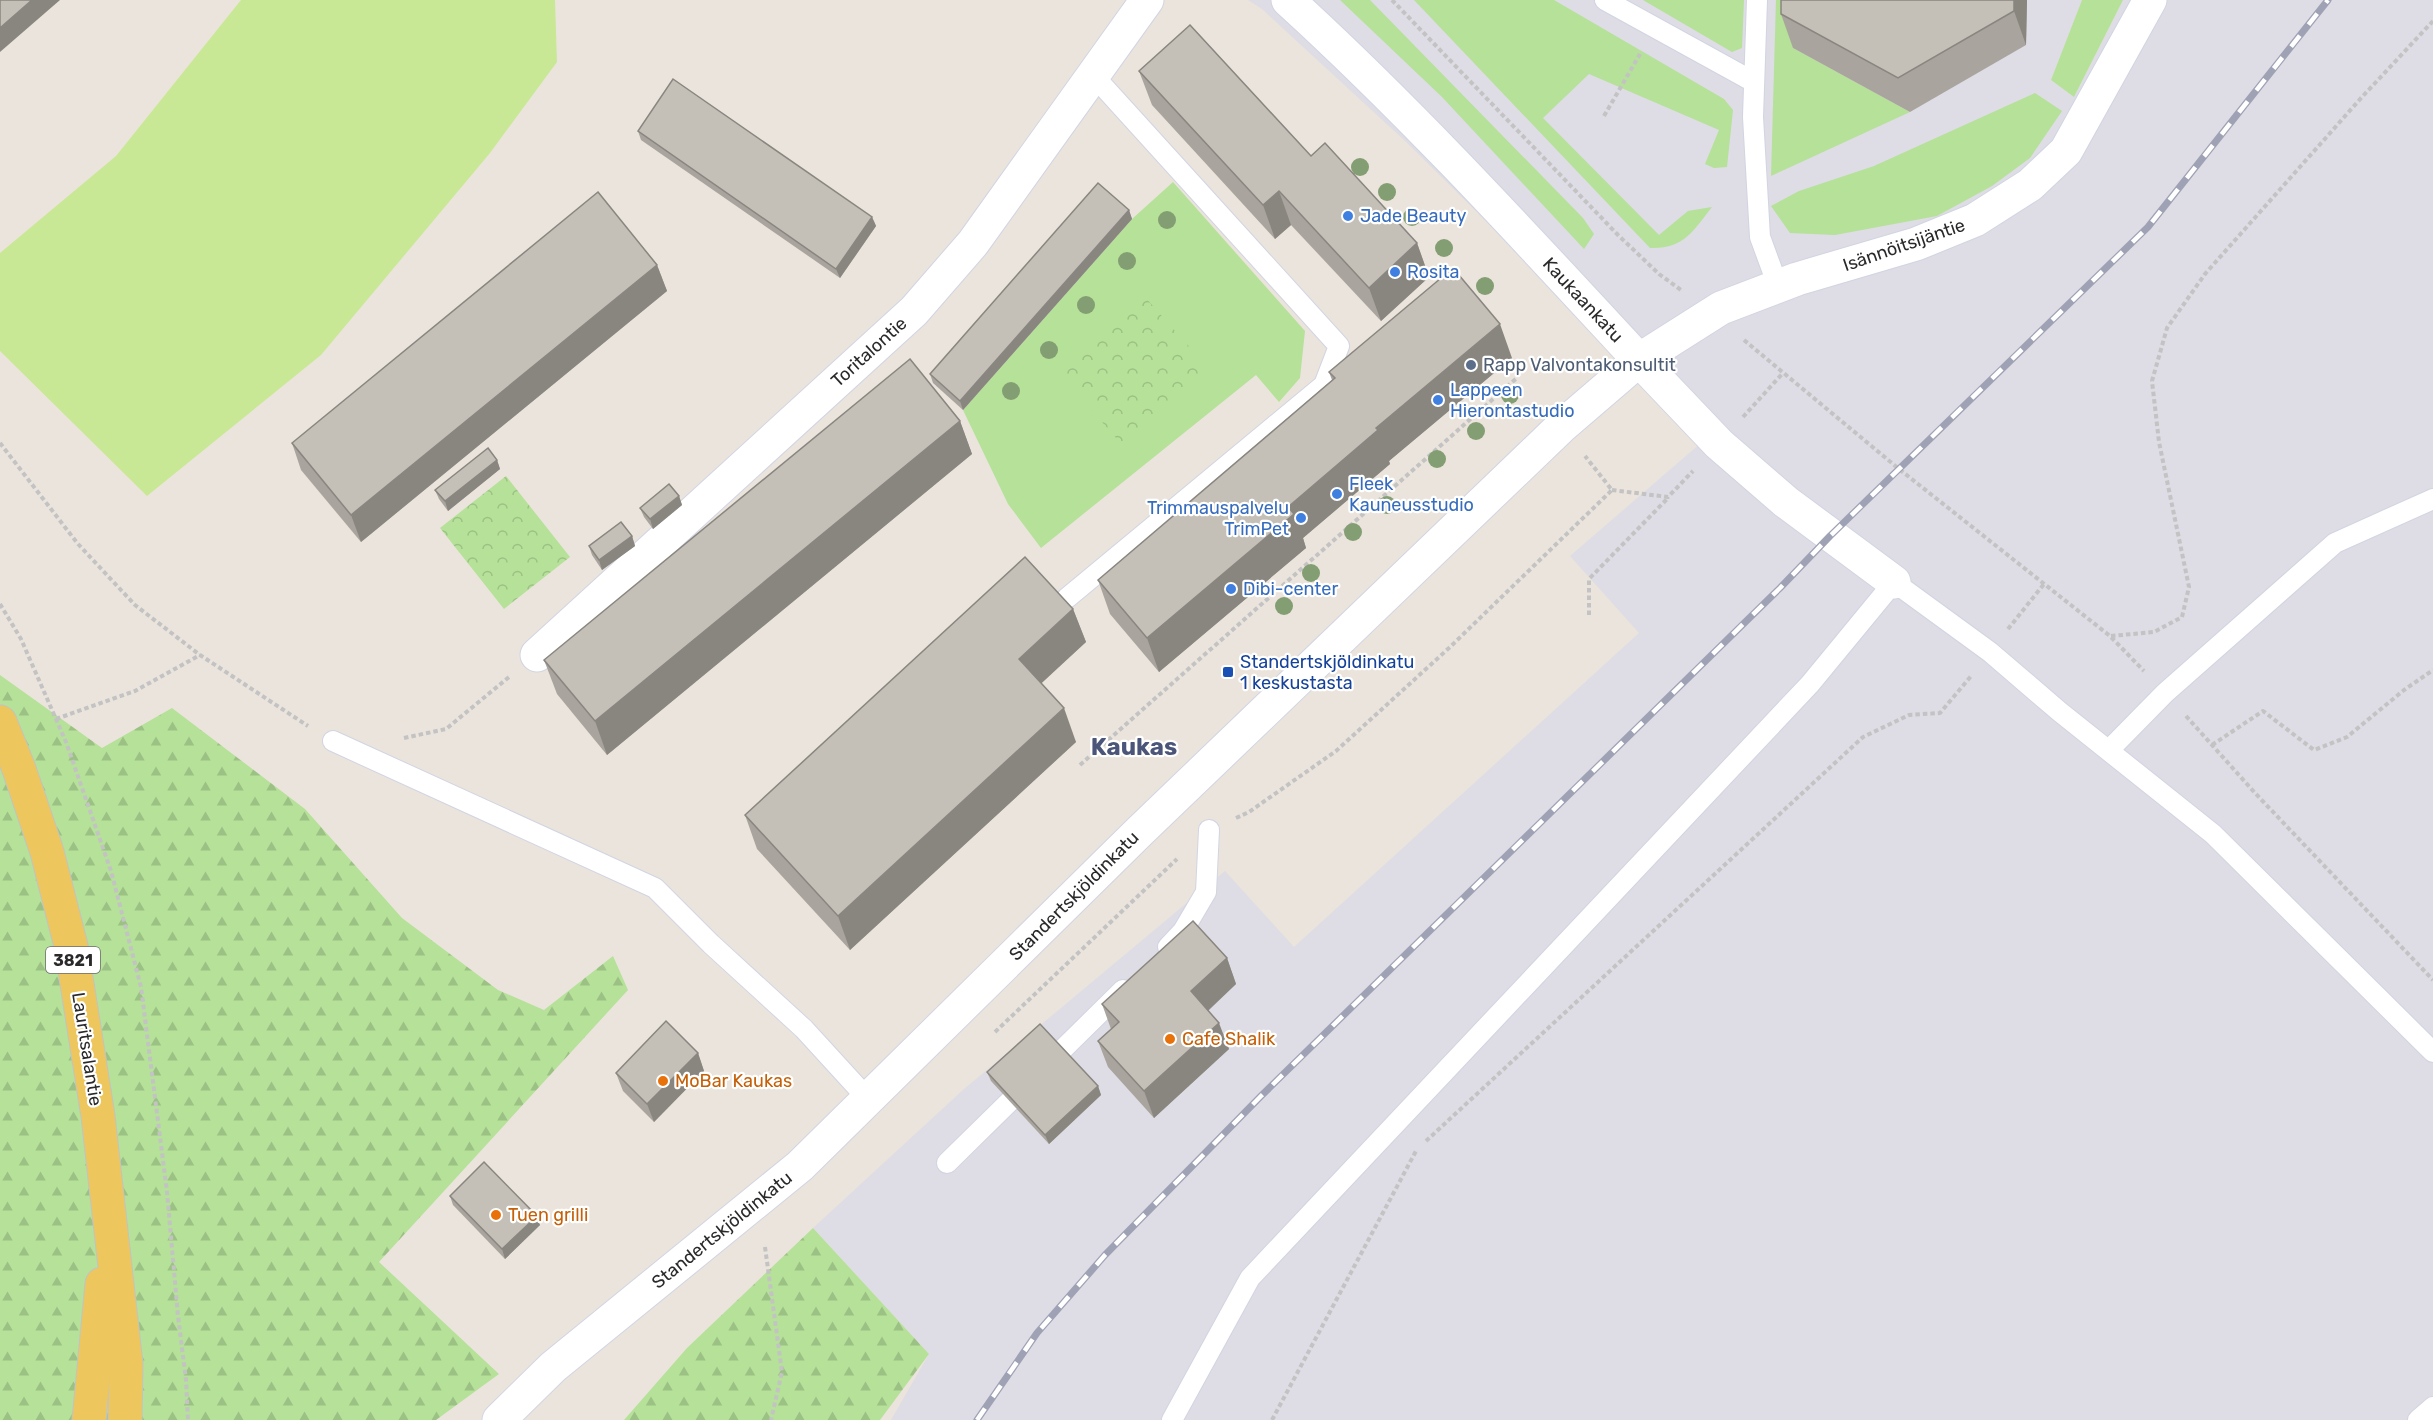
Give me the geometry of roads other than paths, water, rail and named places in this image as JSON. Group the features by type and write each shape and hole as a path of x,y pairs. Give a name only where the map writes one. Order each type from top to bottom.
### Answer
{"main road":[{"name":"Lauritsalantie","path":"0,722 19,769 47,852 70,946 98,1116 126,1364 125,1420"},
{"name":"Lauritsalantie","path":"89,1420 108,1207"}],"street":[{"name":"Toritalontie","path":"537,655 914,311 974,243 1147,0"},
{"name":"Kaukaankatu","path":"1288,0 1344,51 1420,127 1719,444 1786,502 1894,582"},
{"name":"Isännöitsijäntie","path":"1639,360 1721,308 1778,286 1926,240 1975,220 2030,185 2066,151 2150,0"},
{"name":"Standertskjöldinkatu","path":"499,1420 553,1367 800,1166 1139,832 1561,427 1639,360"}],"lane":[{"path":"1605,0 1754,82"},
{"path":"1757,0 1753,117 1760,237 1778,286"},
{"path":"1067,598 1324,385 1339,346 1094,75"},
{"path":"2109,750 2165,693 2335,543 2433,499"},
{"path":"1172,1420 1250,1278 1810,684 1894,582 1990,652 2060,712 2213,834 2433,1052"},
{"path":"333,741 655,888 711,944 804,1029 868,1099"},
{"path":"1158,956 1184,931 1206,892 1209,830"},
{"path":"947,1162 1133,981"},
{"path":"2418,1420 2433,1407"}],"railway":[{"path":"977,1420 1037,1333 1105,1255 1261,1096 1780,588 1830,536 2148,227 2328,0"}],"place":[{"name":"Jade Beauty","path":"1348,216"},
{"name":"Rosita","path":"1395,272"},
{"name":"Rapp Valvontakonsultit","path":"1471,365"},
{"name":"Lappeen Hierontastudio","path":"1438,400"},
{"name":"Fleek Kauneusstudio","path":"1337,494"},
{"name":"Trimmauspalvelu TrimPet","path":"1301,518"},
{"name":"Dibi-center","path":"1231,589"},
{"name":"Standertskjöldinkatu 1 keskustasta","path":"1228,672"},
{"name":"Cafe Shalik","path":"1170,1039"},
{"name":"MoBar Kaukas","path":"663,1081"},
{"name":"Tuen grilli","path":"496,1215"}],"district":[{"name":"Kaukas","path":"1134,747"}]}
